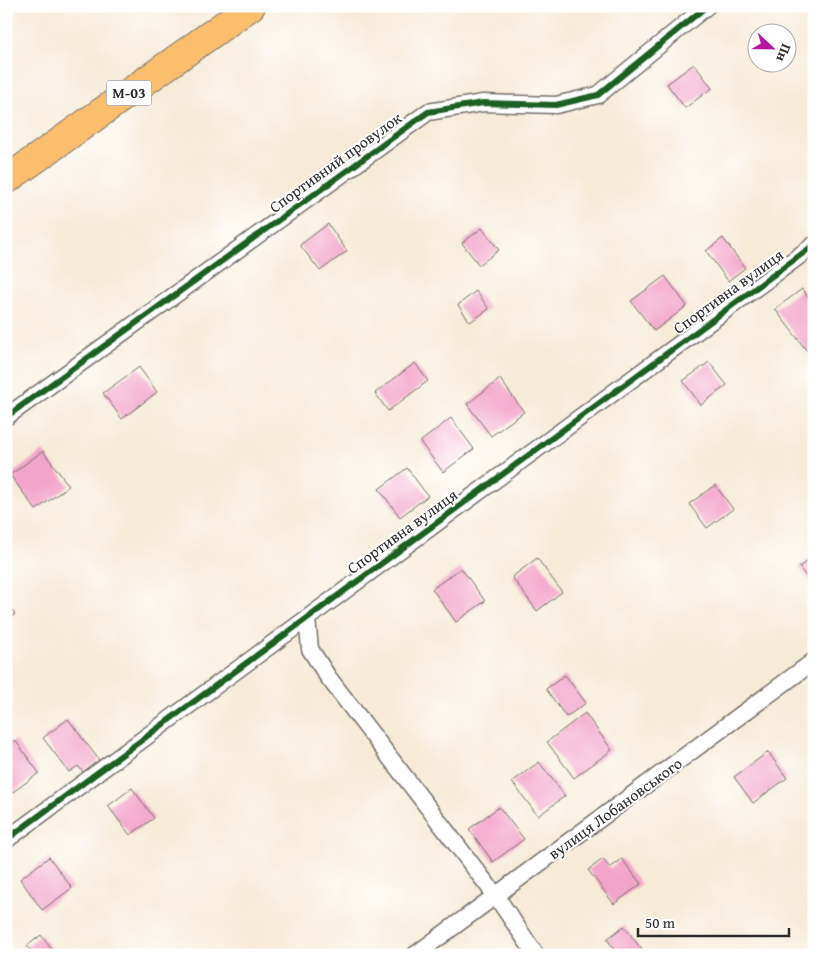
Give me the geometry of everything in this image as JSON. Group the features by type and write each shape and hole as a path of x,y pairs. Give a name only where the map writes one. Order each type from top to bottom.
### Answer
{"highway":[{"name":"М-03","path":"6,180 251,6"}],"street":[{"name":"Спортивний провулок","path":"6,417 428,112 482,103 556,105 598,95 707,6"},
{"name":"Спортивна вулиця","path":"6,840 814,245"},
{"path":"307,619 310,649 328,677 496,896 536,955"},
{"name":"вулиця Лобановського","path":"415,955 814,662"}],"building":[{"path":"694,64 712,88 685,108 667,84"},
{"path":"328,224 347,251 320,271 300,245"},
{"path":"482,228 499,250 479,265 462,243"},
{"path":"723,238 745,268 728,281 706,251"},
{"path":"665,276 687,306 654,331 631,301"},
{"path":"802,289 814,305 814,346 807,351 775,309"},
{"path":"476,291 489,309 470,322 458,305"},
{"path":"709,362 727,385 701,405 683,381"},
{"path":"415,363 428,381 388,411 375,393"},
{"path":"139,367 157,392 122,419 103,393"},
{"path":"500,379 524,412 491,436 467,404"},
{"path":"451,418 474,449 443,472 420,442"},
{"path":"43,451 69,486 36,510 10,475"},
{"path":"407,468 428,496 400,517 379,489"},
{"path":"715,485 733,509 707,528 689,504"},
{"path":"814,556 814,587 799,567"},
{"path":"537,558 562,592 537,611 512,577"},
{"path":"461,568 485,601 456,622 432,589"},
{"path":"6,602 15,614 6,620"},
{"path":"565,675 586,703 566,717 546,689"},
{"path":"585,713 612,750 574,778 547,742"},
{"path":"68,719 99,760 83,772 78,766 69,772 43,738"},
{"path":"15,740 39,773 6,797 6,747"},
{"path":"768,752 787,778 753,803 734,777"},
{"path":"539,762 565,796 538,816 512,782"},
{"path":"132,788 154,818 130,835 108,806"},
{"path":"499,807 524,839 493,862 469,829"},
{"path":"49,857 72,888 42,910 20,879"},
{"path":"603,859 610,868 622,859 641,884 614,904 588,870"},
{"path":"624,926 642,950 636,955 618,955 607,939"},
{"path":"41,935 56,955 34,955 27,946"}],"cycle path":[{"path":"6,417 428,112 483,103 556,105 598,95 707,6"},
{"path":"6,840 814,245"}]}
